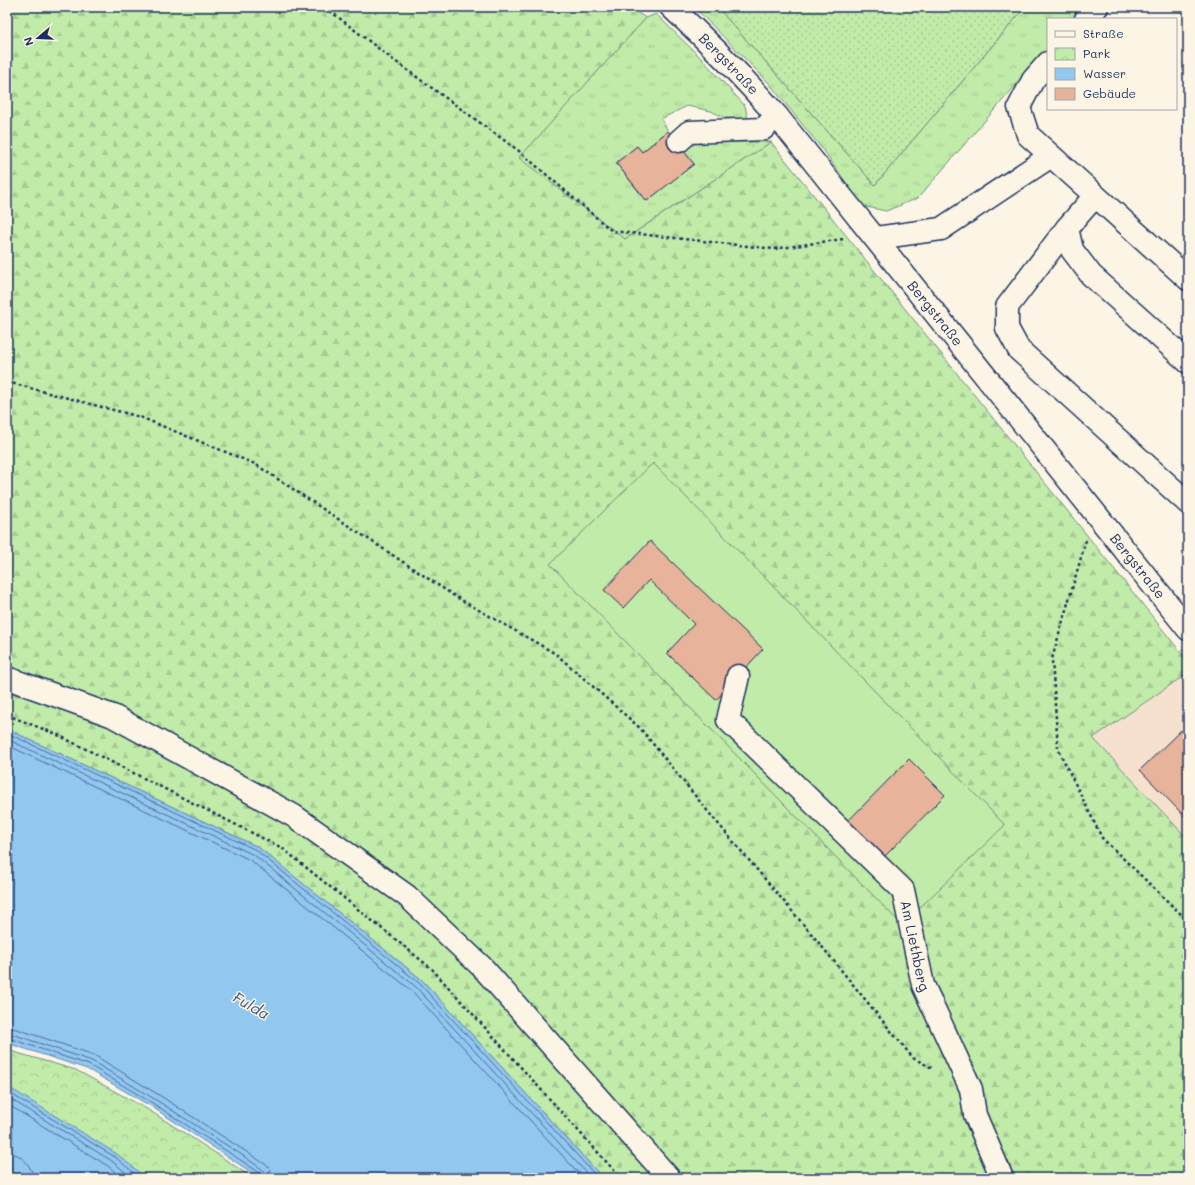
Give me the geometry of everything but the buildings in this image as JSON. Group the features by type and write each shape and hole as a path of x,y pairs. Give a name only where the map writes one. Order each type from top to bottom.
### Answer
{"street":[{"name":"Bergstraße","path":"671,7 694,28 755,90 777,116 1188,629"},
{"path":"1087,18 1097,7"},
{"path":"1047,64 1033,80 1019,106 1028,135 1188,279"},
{"path":"679,140 689,132 763,129 777,116"},
{"path":"876,238 942,228 1051,156"},
{"path":"1095,196 1068,228 1007,307 1007,328 1019,350 1188,502"},
{"path":"1068,228 1072,250 1091,275 1188,362"},
{"name":"Am Liethberg","path":"738,676 728,720 903,890 923,985 971,1089 975,1114 1002,1178"},
{"path":"7,678 113,716 294,816 407,896 483,968 669,1178"}],"path":[{"path":"325,7 519,151 612,231 774,249 821,242"},
{"path":"7,382 140,417 255,464 456,597 556,654 640,728 913,1058 939,1072"},
{"path":"1100,520 1087,536 1052,659 1058,749 1102,838 1188,921"},
{"path":"7,715 56,734 282,848 432,969 621,1178"}],"shaded area":[{"path":"1188,673 1188,839 1093,738"}],"green space":[{"path":"7,7 628,7 646,18 519,158 625,239 771,142 1188,661 1188,673 1093,738 1188,839 1188,1178 603,1178 422,980 258,847 7,729"},
{"path":"694,7 717,7 875,185 1025,7 1084,7 1074,18 1047,18 1047,49 918,198 886,211 862,206 827,155 768,82"},
{"path":"717,7 1025,7 875,185"},
{"path":"656,14 702,59 745,106 748,119 725,118 711,111 687,106 661,119 668,131 642,152 637,146 616,163 646,201 694,164 682,149 691,144 715,142 771,142 625,239 518,158 646,18"},
{"path":"653,463 1005,825 902,925 550,564"},
{"path":"7,1050 76,1070 147,1109 253,1178 7,1178"}],"water":[{"name":"Fulda","path":"7,729 258,847 422,980 603,1178 260,1178 152,1107 87,1069 7,1043"},
{"path":"7,1082 13,1090 117,1154 146,1178 20,1178 7,1165"}]}
